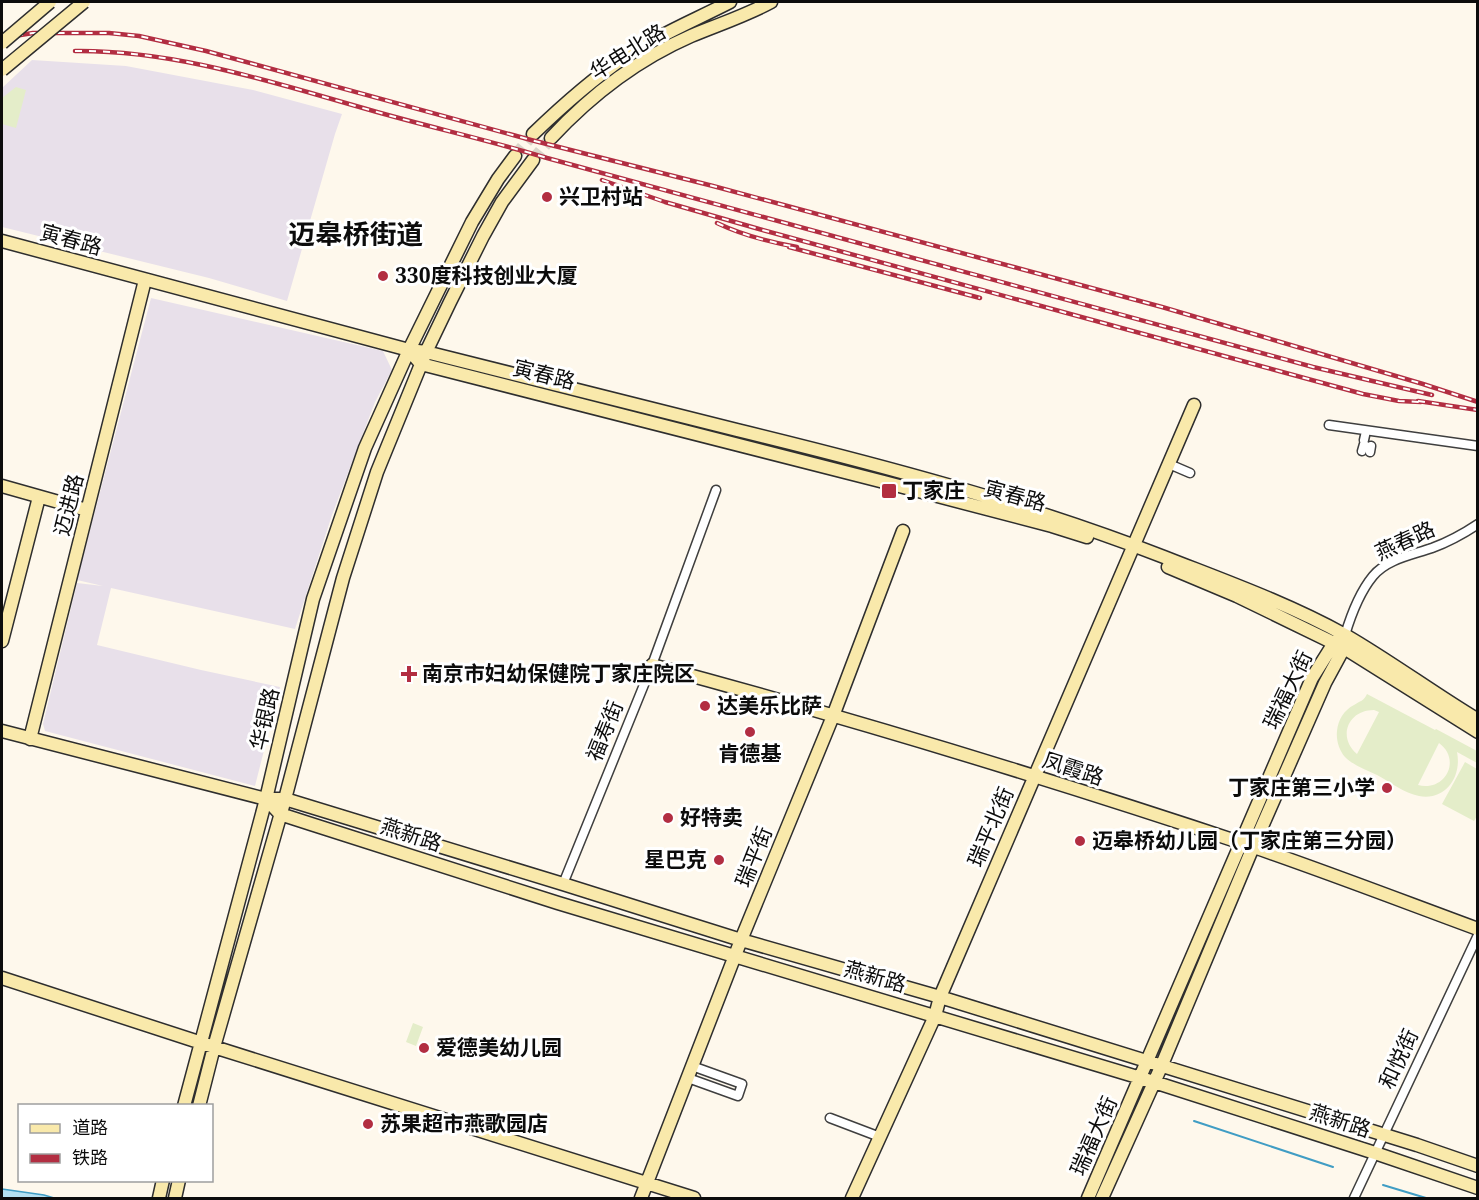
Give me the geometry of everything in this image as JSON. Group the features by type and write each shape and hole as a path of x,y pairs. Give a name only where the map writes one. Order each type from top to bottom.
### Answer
{"street":[{"path":"2,43 50,2"},
{"path":"2,70 84,2"},
{"path":"728,2 735,19"},
{"name":"华电北路","path":"533,134 597,77 626,56 728,2"},
{"name":"华电北路","path":"551,138 593,96 644,61 690,37 771,2"},
{"path":"515,156 472,222 409,350 423,358 502,202 533,160"},
{"name":"寅春路","path":"2,242 409,350"},
{"name":"迈进路","path":"30,739 145,280"},
{"name":"华银路","path":"185,1104 266,799 313,599 365,448 409,350"},
{"name":"寅春路","path":"423,358 1133,548 1341,642 1478,720"},
{"name":"华银路","path":"200,1104 285,800 343,578 377,472 423,358"},
{"name":"瑞平北街","path":"852,1198 935,1016 940,997 1194,405"},
{"path":"1329,425 1368,442 1478,446"},
{"path":"1169,464 1190,473"},
{"path":"2,486 87,510"},
{"name":"福寿街","path":"563,884 652,665 716,490"},
{"path":"2,641 39,497"},
{"name":"燕春路","path":"1341,642 1353,609 1374,575 1393,561 1434,548 1478,524"},
{"name":"瑞平街","path":"641,1198 734,956 833,716 903,531"},
{"name":"寅春路","path":"1341,642 1478,732"},
{"name":"瑞福大街","path":"1088,1198 1147,1062 1247,845 1325,684 1341,642"},
{"name":"凤霞路","path":"652,665 833,716 1247,845 1478,929"},
{"name":"燕新路","path":"2,731 266,799 285,800 741,940 940,997 1478,1166"},
{"name":"燕新路","path":"266,799 280,814 558,903 1154,1082 1478,1188"},
{"name":"瑞福大街","path":"1102,1198 1161,1067 1247,845"},
{"name":"和悦街","path":"1354,1198 1478,935"},
{"path":"2,978 694,1198"},
{"path":"690,1072 742,1084 738,1096 690,1072"},
{"path":"830,1118 880,1137"},
{"path":"159,1198 163,1182"},
{"path":"175,1198 179,1182"}],"shaded area":[{"path":"32,60 126,66 253,90 342,114 287,301 209,278 2,227 2,88"},
{"path":"151,298 383,351 392,370 375,402 332,515 295,629 111,588 97,645 280,687 255,786 45,731 43,724 77,583 103,586 77,580"}],"green space":[{"path":"16,87 26,90 16,128 2,124 2,98"},
{"path":"1367,694 1477,751 1477,763 1457,752 1457,770 1450,785 1437,795 1429,797 1408,792 1356,765 1341,751 1337,731 1344,713 1363,700","holes":["1374,710 1379,712 1357,754 1348,740 1348,726 1358,714","1439,743 1446,750 1449,758 1450,766 1447,773 1436,784 1418,785"]},
{"path":"1465,762 1477,769 1477,816 1474,821 1442,804"},
{"path":"413,1023 423,1027 416,1046 406,1042"}],"water":[{"path":"2,1189 44,1195 54,1198 2,1198"}],"waterway":[{"path":"1194,1121 1333,1167"},
{"path":"1383,1185 1426,1198"}],"tunnel":[{"path":"515,156 533,134"},
{"path":"533,160 551,138"}],"railway":[{"path":"2,38 33,33 109,33 139,36 206,51 531,140 713,186 1162,307 1478,402"},
{"path":"75,51 151,56 261,79 1313,367 1432,395"},
{"path":"602,180 665,202 759,229 1363,394 1399,401 1421,402"},
{"path":"717,223 756,238 797,247"},
{"path":"789,247 980,298"},
{"path":"1418,401 1478,410"}],"place":[{"name":"兴卫村站","path":"547,197"},
{"name":"330度科技创业大厦","path":"383,276"},
{"name":"丁家庄","path":"889,491"},
{"name":"南京市妇幼保健院丁家庄院区","path":"409,674"},
{"name":"达美乐比萨","path":"705,706"},
{"name":"肯德基","path":"750,732"},
{"name":"丁家庄第三小学","path":"1387,788"},
{"name":"好特卖","path":"668,818"},
{"name":"迈皋桥幼儿园（丁家庄第三分园）","path":"1080,841"},
{"name":"星巴克","path":"719,860"},
{"name":"爱德美幼儿园","path":"424,1048"},
{"name":"苏果超市燕歌园店","path":"368,1124"}],"district":[{"name":"迈皋桥街道","path":"356,235"}]}
